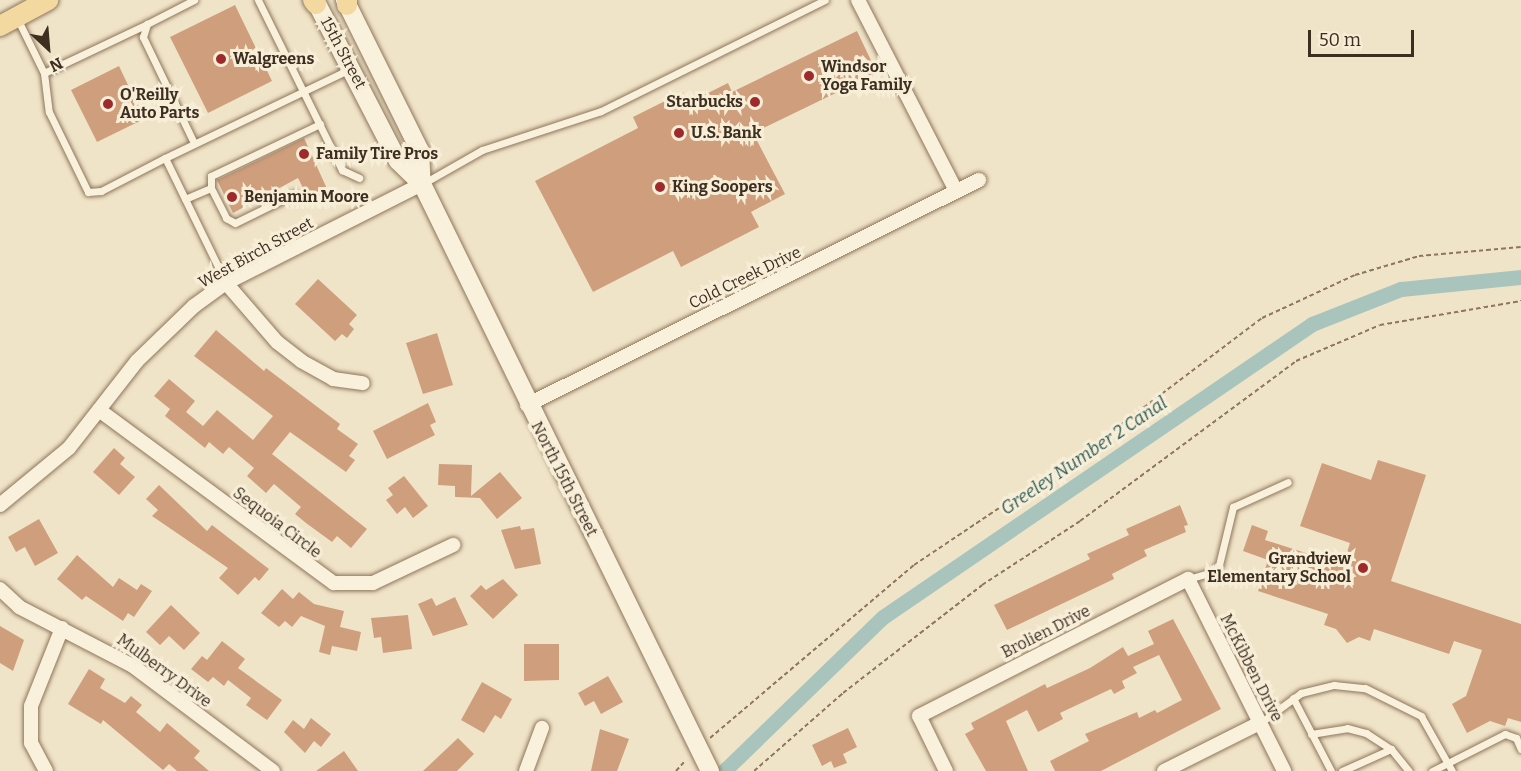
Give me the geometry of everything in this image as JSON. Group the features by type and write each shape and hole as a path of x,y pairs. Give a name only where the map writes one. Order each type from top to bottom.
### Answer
{"main road":[{"path":"8,22 48,0"}],"street":[{"path":"858,0 957,191"},
{"name":"15th Street","path":"315,1 371,106"},
{"name":"15th Street","path":"349,1 395,98"},
{"name":"North 15th Street","path":"395,98 420,151 422,184"},
{"name":"North 15th Street","path":"371,106 398,161 422,184 527,405 703,758"},
{"name":"Cold Creek Drive","path":"527,405 979,180"},
{"name":"West Birch Street","path":"0,505 53,464 169,327 226,283 422,184"},
{"path":"226,283 278,342 301,361 333,379 363,383"},
{"name":"Sequoia Circle","path":"99,410 334,583 353,587 374,583 453,545"},
{"name":"Brolien Drive","path":"946,771 919,716 1188,579"},
{"name":"McKibben Drive","path":"1188,579 1284,771"},
{"name":"Mulberry Drive","path":"0,590 19,607 133,666 273,771"},
{"path":"46,771 31,743 31,705 62,628"},
{"path":"1164,771 1260,723"},
{"path":"526,771 542,728"}],"lane":[{"path":"44,73 194,0"},
{"path":"258,0 342,170 359,178"},
{"path":"422,184 482,150 600,111 820,1"},
{"path":"8,22 44,73 49,112 88,192 100,191 351,68"},
{"path":"147,24 143,37 194,143"},
{"path":"294,194 236,223 226,218 211,188 211,177 320,124"},
{"path":"165,158 226,283"},
{"path":"185,199 211,188"},
{"path":"1188,579 1212,572 1219,565 1233,507 1287,482"},
{"path":"1260,723 1293,698 1334,685 1365,688 1392,699 1421,716 1452,771"},
{"path":"1293,698 1331,771"},
{"path":"1311,734 1347,728 1391,748 1409,771"},
{"path":"1432,771 1505,734 1516,738 1521,749"},
{"path":"1342,771 1391,748"}],"path":[{"path":"703,758 914,565 1102,439 1262,318 1355,275 1419,256 1521,247"},
{"path":"754,771 843,693 982,585 1080,521 1296,361 1380,325 1521,301"}],"building":[{"name":"Walgreens","path":"235,5 272,81 208,113 170,37"},
{"name":"King Soopers","path":"857,31 877,73 753,133 785,194 751,212 759,227 681,267 673,251 593,292 535,181 638,128 633,117 683,92 688,103 728,83 732,92"},
{"name":"O'Reilly Auto Parts","path":"119,66 144,119 97,142 71,90"},
{"path":"304,138 328,191 309,200 298,178 233,213 217,180"},
{"path":"318,279 357,315 349,324 354,329 347,338 342,334 335,341 295,304"},
{"path":"216,330 264,371 266,368 340,424 337,429 358,444 349,456 355,460 346,472 290,432 272,454 367,529 351,548 337,536 332,542 295,514 301,507 274,484 266,493 247,476 254,468 229,447 223,454 209,442 205,448 165,416 170,409 154,396 169,379 195,401 186,412 203,426 217,410 253,440 273,416 194,356"},
{"path":"437,333 453,385 423,394 406,343"},
{"path":"428,403 436,422 430,425 435,435 387,459 373,431"},
{"path":"114,448 125,458 120,464 135,477 119,495 93,472"},
{"path":"1378,460 1426,475 1391,581 1521,624 1521,722 1508,718 1505,726 1490,721 1467,733 1452,704 1466,696 1482,650 1454,641 1449,654 1374,629 1370,641 1359,637 1347,643 1336,629 1324,625 1328,614 1258,591 1268,560 1243,551 1252,525 1268,531 1265,540 1343,565 1350,543 1300,526 1322,463 1371,480"},
{"path":"439,464 472,465 471,496 500,472 522,498 497,519 480,498 455,497 455,486 438,485"},
{"path":"404,476 428,506 413,518 405,507 397,514 386,500 393,495 388,488"},
{"path":"159,485 207,531 212,525 269,569 259,581 255,577 238,595 219,578 228,568 152,516 158,510 146,499"},
{"path":"1180,505 1188,525 1184,526 1186,532 1144,550 1147,556 1112,574 1114,579 1007,630 994,605 1090,559 1087,554 1129,535 1126,529"},
{"path":"39,519 58,553 35,566 25,547 16,552 8,537"},
{"path":"520,526 521,530 534,528 541,564 515,569 501,530"},
{"path":"77,555 113,587 119,578 137,590 141,584 152,591 134,617 128,613 123,621 86,596 82,600 57,579"},
{"path":"503,579 518,595 493,619 470,596 481,585 486,590"},
{"path":"282,589 293,599 299,592 314,604 344,611 340,627 361,632 357,651 332,646 330,655 319,652 325,626 301,616 292,627 285,621 279,627 261,613"},
{"path":"455,597 468,625 433,636 418,604 432,598 436,606"},
{"path":"171,605 200,633 184,650 169,636 160,645 146,632"},
{"path":"408,615 412,649 383,653 381,637 374,638 371,618"},
{"path":"1173,619 1221,709 1101,771 1055,771 1050,761 1089,741 1085,734 1137,712 1139,718 1155,710 1157,713 1182,700 1159,655 1133,667 1137,673 1122,681 1125,688 1114,694 1111,689 1060,713 1063,719 1038,732 1027,710 1006,721 1028,771 986,771 965,734 974,729 971,723 1045,684 1047,688 1090,668 1123,647 1128,656 1154,644 1148,631"},
{"path":"0,626 24,640 13,671 0,663"},
{"path":"222,641 245,659 238,668 282,700 267,720 246,705 251,698 228,680 224,686 213,677 208,682 191,669 202,656 207,660"},
{"path":"524,644 559,644 559,680 524,681"},
{"path":"89,669 105,679 100,688 125,703 131,696 142,705 136,712 160,732 167,723 200,751 194,758 209,771 177,771 169,764 163,770 103,720 101,724 68,704"},
{"path":"608,676 623,702 601,714 594,701 585,706 578,693"},
{"path":"482,682 512,699 501,719 495,715 484,733 461,720"},
{"path":"311,718 331,734 321,747 314,741 305,753 284,732 293,720 304,729"},
{"path":"848,728 857,747 843,754 847,763 834,768 831,761 822,766 812,745"},
{"path":"600,729 629,739 617,771 591,771"},
{"path":"458,738 474,754 457,771 423,771"},
{"path":"344,751 358,771 316,771"}],"waterway":[{"name":"Greeley Number 2 Canal","path":"724,771 883,617 1312,324 1401,289 1521,277"}],"place":[{"name":"Walgreens","path":"221,59"},
{"name":"Windsor Yoga Family","path":"809,76"},
{"name":"Starbucks","path":"755,102"},
{"name":"O'Reilly Auto Parts","path":"108,104"},
{"name":"U.S. Bank","path":"679,133"},
{"name":"Family Tire Pros","path":"304,154"},
{"name":"King Soopers","path":"660,187"},
{"name":"Benjamin Moore","path":"232,197"},
{"name":"Grandview Elementary School","path":"1363,568"}]}
